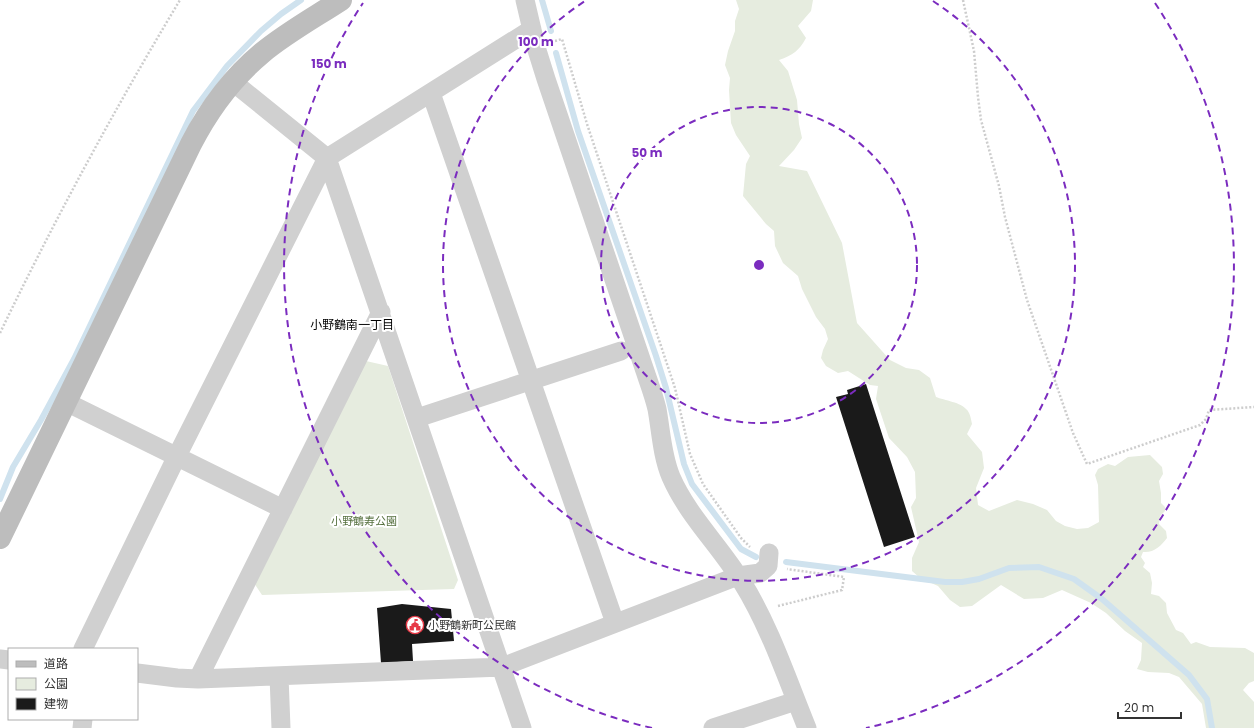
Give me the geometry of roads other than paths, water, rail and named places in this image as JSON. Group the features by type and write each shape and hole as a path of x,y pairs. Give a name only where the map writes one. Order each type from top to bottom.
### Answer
{"street":[{"path":"0,538 200,126 218,100 251,62 263,52 341,0"},
{"path":"525,0 536,47 555,106 645,371 656,408 665,458 670,475 686,504 738,576 758,610 767,628 807,728"},
{"path":"83,648 177,456 327,158 532,29"},
{"path":"233,82 327,158 381,312 522,728"},
{"path":"431,93 615,623"},
{"path":"198,679 381,312"},
{"path":"417,418 621,351"},
{"path":"66,402 283,509"},
{"path":"138,673 198,679 502,667 738,576 760,573 769,559"},
{"path":"279,676 281,728"},
{"path":"713,728 796,701"}],"waterway":[{"path":"0,499 13,467 41,420 74,359 193,111 227,66 261,31 301,0"},
{"path":"542,0 551,31"},
{"path":"556,53 578,131 666,388 684,464 692,484 741,549 756,557"},
{"path":"786,562 945,582 962,582 979,579 1009,568 1039,567 1074,579 1102,599 1189,675 1207,699 1212,728"}],"place":[{"name":"小野鶴新町公民館","path":"415,625"}],"district":[{"name":"小野鶴南一丁目","path":"352,325"}],"park label":[{"name":"小野鶴寿公園","path":"364,521"}]}
